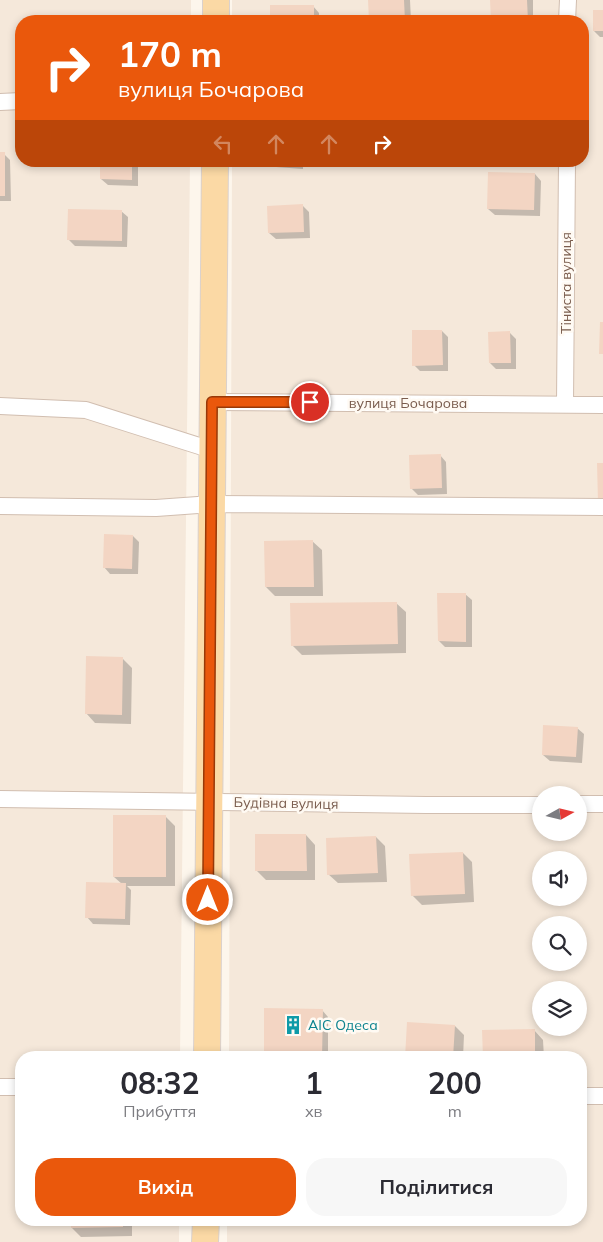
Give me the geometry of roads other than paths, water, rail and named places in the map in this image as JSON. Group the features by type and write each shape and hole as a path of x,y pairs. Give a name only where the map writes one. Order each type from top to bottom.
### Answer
{"main road":[{"path":"216,0 216,15"},
{"path":"207,1051 212,402 216,167"},
{"path":"205,1242 206,1226"}],"street":[{"path":"568,0 568,15"},
{"path":"0,102 15,102"},
{"name":"Тіниста вулиця","path":"565,404 566,167"},
{"name":"вулиця Бочарова","path":"212,402 603,404"},
{"path":"0,406 86,410 212,450"},
{"path":"0,506 156,508 212,504 603,507"},
{"name":"Будівна вулиця","path":"0,799 532,805"},
{"path":"588,804 603,804"},
{"path":"0,1087 15,1087"},
{"path":"587,1096 603,1096"}],"place":[{"name":"АІС Одеса","path":"293,1025"}]}
